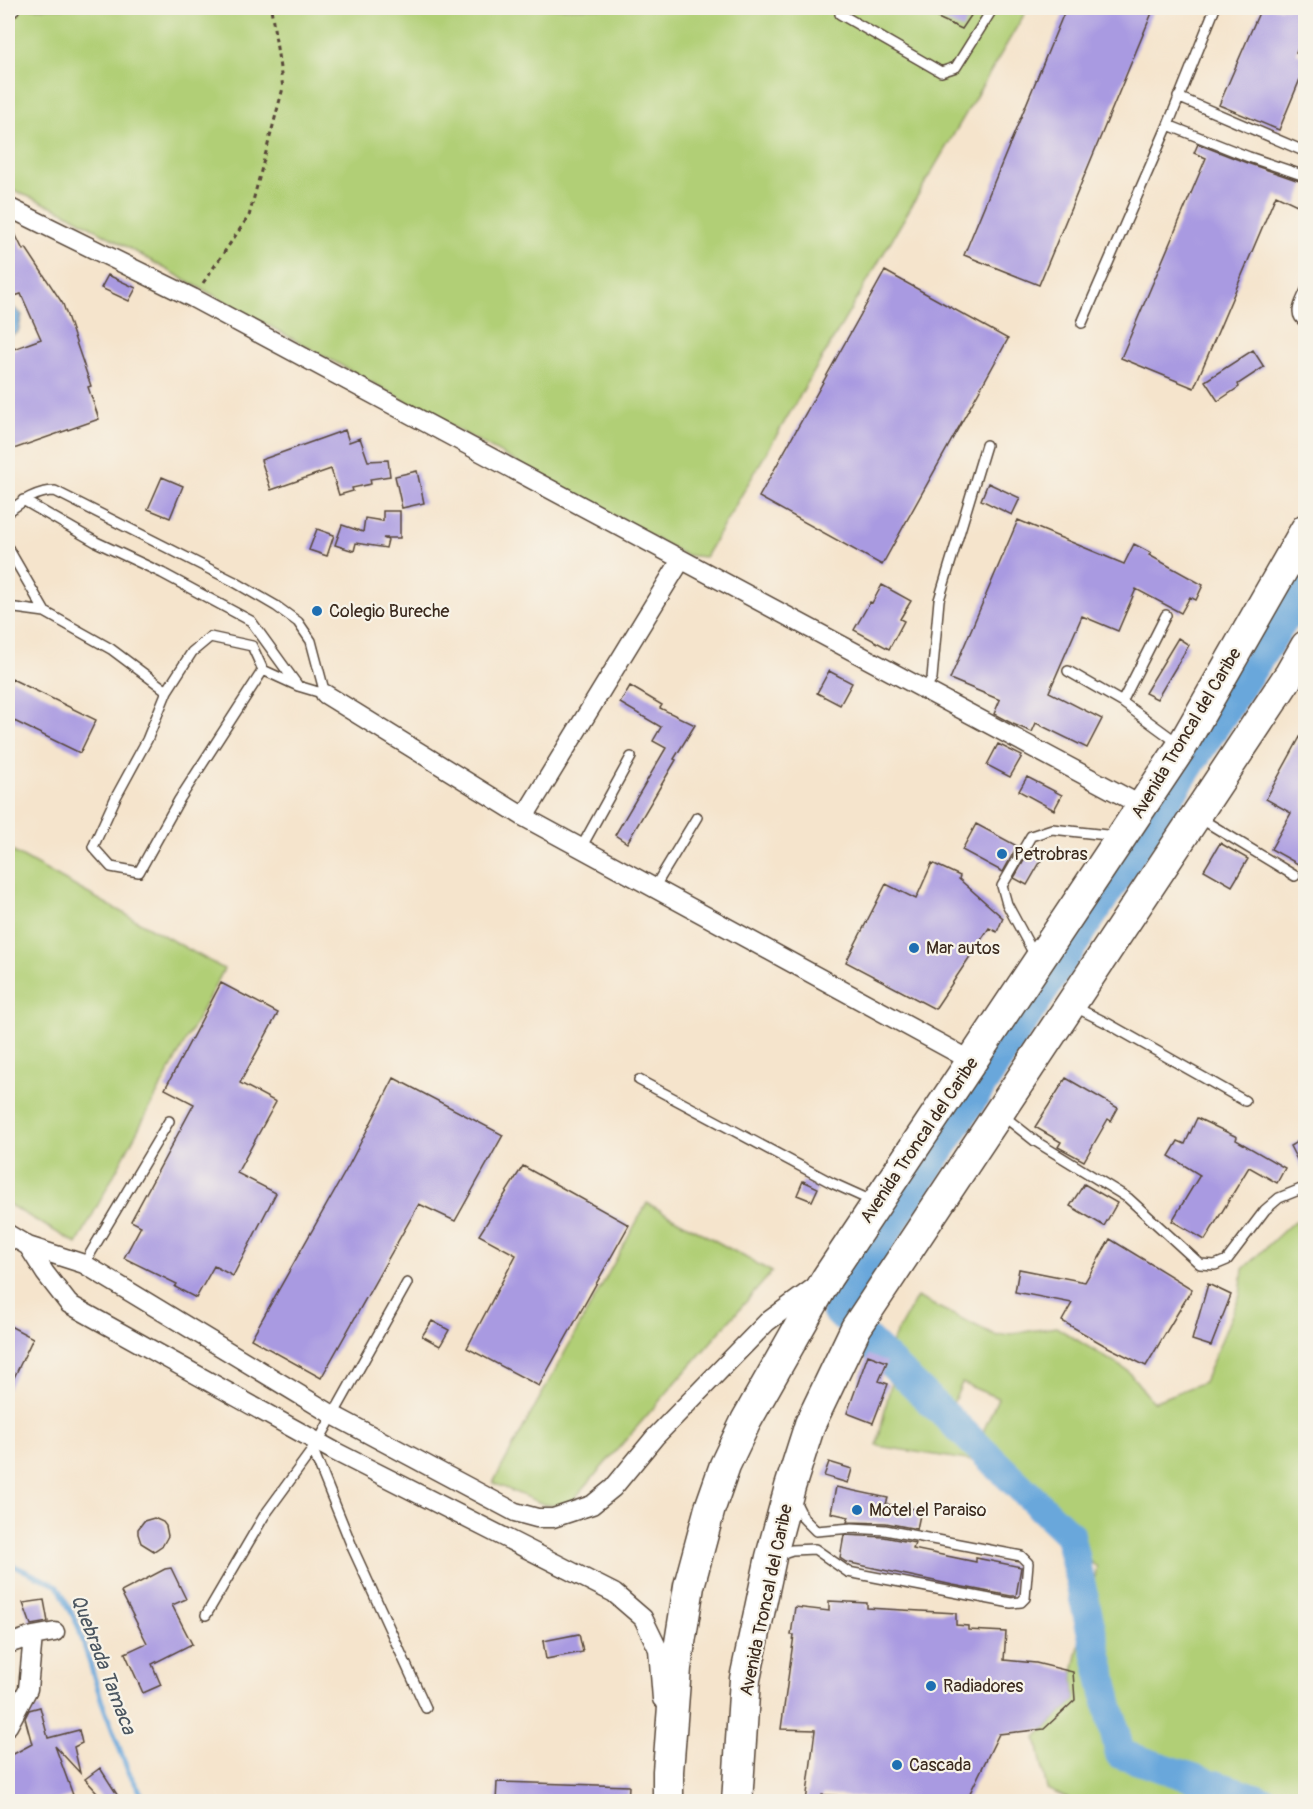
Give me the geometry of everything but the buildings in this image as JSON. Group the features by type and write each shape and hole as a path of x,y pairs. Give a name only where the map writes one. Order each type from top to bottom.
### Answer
{"highway":[{"name":"Avenida Troncal del Caribe","path":"668,1802 668,1771 676,1668 689,1586 710,1508 725,1465 746,1421 827,1278 1182,746 1305,530"},
{"name":"Avenida Troncal del Caribe","path":"737,1802 745,1679 771,1557 810,1424 856,1328 1196,816 1298,679 1305,646"}],"street":[{"path":"8,207 193,298 1142,806"},
{"path":"524,817 681,560"},
{"path":"325,694 524,817 972,1061"},
{"path":"8,1234 28,1246 84,1264 333,1415 515,1512 537,1518 553,1518 592,1505 613,1488 654,1437 767,1322 827,1278"},
{"path":"28,1246 69,1304 316,1446 614,1593 643,1618 658,1649 668,1771"},
{"path":"503,1537 515,1512"},
{"path":"8,1644 55,1632"},
{"path":"8,1726 28,1689 33,1636"}],"lane":[{"path":"840,14 941,72 956,67 992,9 1003,8"},
{"path":"1082,323 1168,125 1215,8"},
{"path":"1178,97 1305,152"},
{"path":"1168,125 1299,174"},
{"path":"1305,290 1297,311 1298,317 1305,323"},
{"path":"924,690 932,678 939,600 986,445"},
{"path":"8,512 23,500 45,491 55,491 233,581 298,622 311,641 325,694"},
{"path":"23,500 96,542 162,573 251,621 298,686"},
{"path":"8,548 45,612"},
{"path":"8,607 45,612 111,649 167,691"},
{"path":"1122,702 1166,615"},
{"path":"263,670 179,800 139,872 111,867 93,847 116,797 147,740 167,691 192,652 210,637 252,646 263,670 298,686 325,694"},
{"path":"1068,671 1122,702 1182,746"},
{"path":"581,848 631,757"},
{"path":"1196,816 1295,876"},
{"path":"654,888 697,817"},
{"path":"1038,962 1007,904 1002,886 1031,836 1052,829 1122,837"},
{"path":"1071,1005 1245,1101"},
{"path":"639,1080 832,1183 877,1204"},
{"path":"999,1113 1035,1141 1128,1198 1200,1264 1215,1264 1227,1260 1265,1210 1278,1198 1305,1187"},
{"path":"84,1264 169,1121"},
{"path":"206,1616 264,1516 316,1446 407,1283"},
{"path":"316,1446 353,1549 426,1708"},
{"path":"790,1487 804,1519 816,1531 815,1549"},
{"path":"771,1557 792,1550 815,1549 848,1572 1011,1603 1021,1602 1025,1598 1028,1563 1021,1557 885,1530 852,1528 816,1531"}],"path":[{"path":"193,298 249,216 283,88 271,8"}],"green space":[{"path":"8,8 1028,8 705,557 685,555 65,212 8,188"},
{"path":"8,849 224,969 77,1244 8,1204"},
{"path":"647,1203 772,1272 568,1506 543,1504 493,1483"},
{"path":"1294,1221 1306,1223 1305,1801 1073,1801 1047,1789 1036,1737 1075,1700 1073,1672 1097,1567 1031,1517 1011,1478 980,1462 877,1446 891,1383 888,1349 917,1297 997,1336 1056,1327 1128,1371 1153,1402 1204,1382 1240,1295 1243,1269","holes":["962,1383 998,1398 982,1434 946,1419"]}],"water":[{"path":"9,304 22,315 18,332 8,337"}],"waterway":[{"path":"843,1317 836,1310 1306,586"},
{"path":"868,1341 1069,1534 1120,1754 1267,1802"},
{"name":"Quebrada Tamaca","path":"8,1563 58,1586 78,1626 102,1702 128,1771 146,1802"}],"place":[{"name":"Colegio Bureche","path":"317,611"},
{"name":"Petrobras","path":"1002,854"},
{"name":"Mar autos","path":"914,948"},
{"name":"Motel el Paraiso","path":"857,1510"},
{"name":"Radiadores","path":"931,1686"},
{"name":"Cascada","path":"897,1765"}]}
